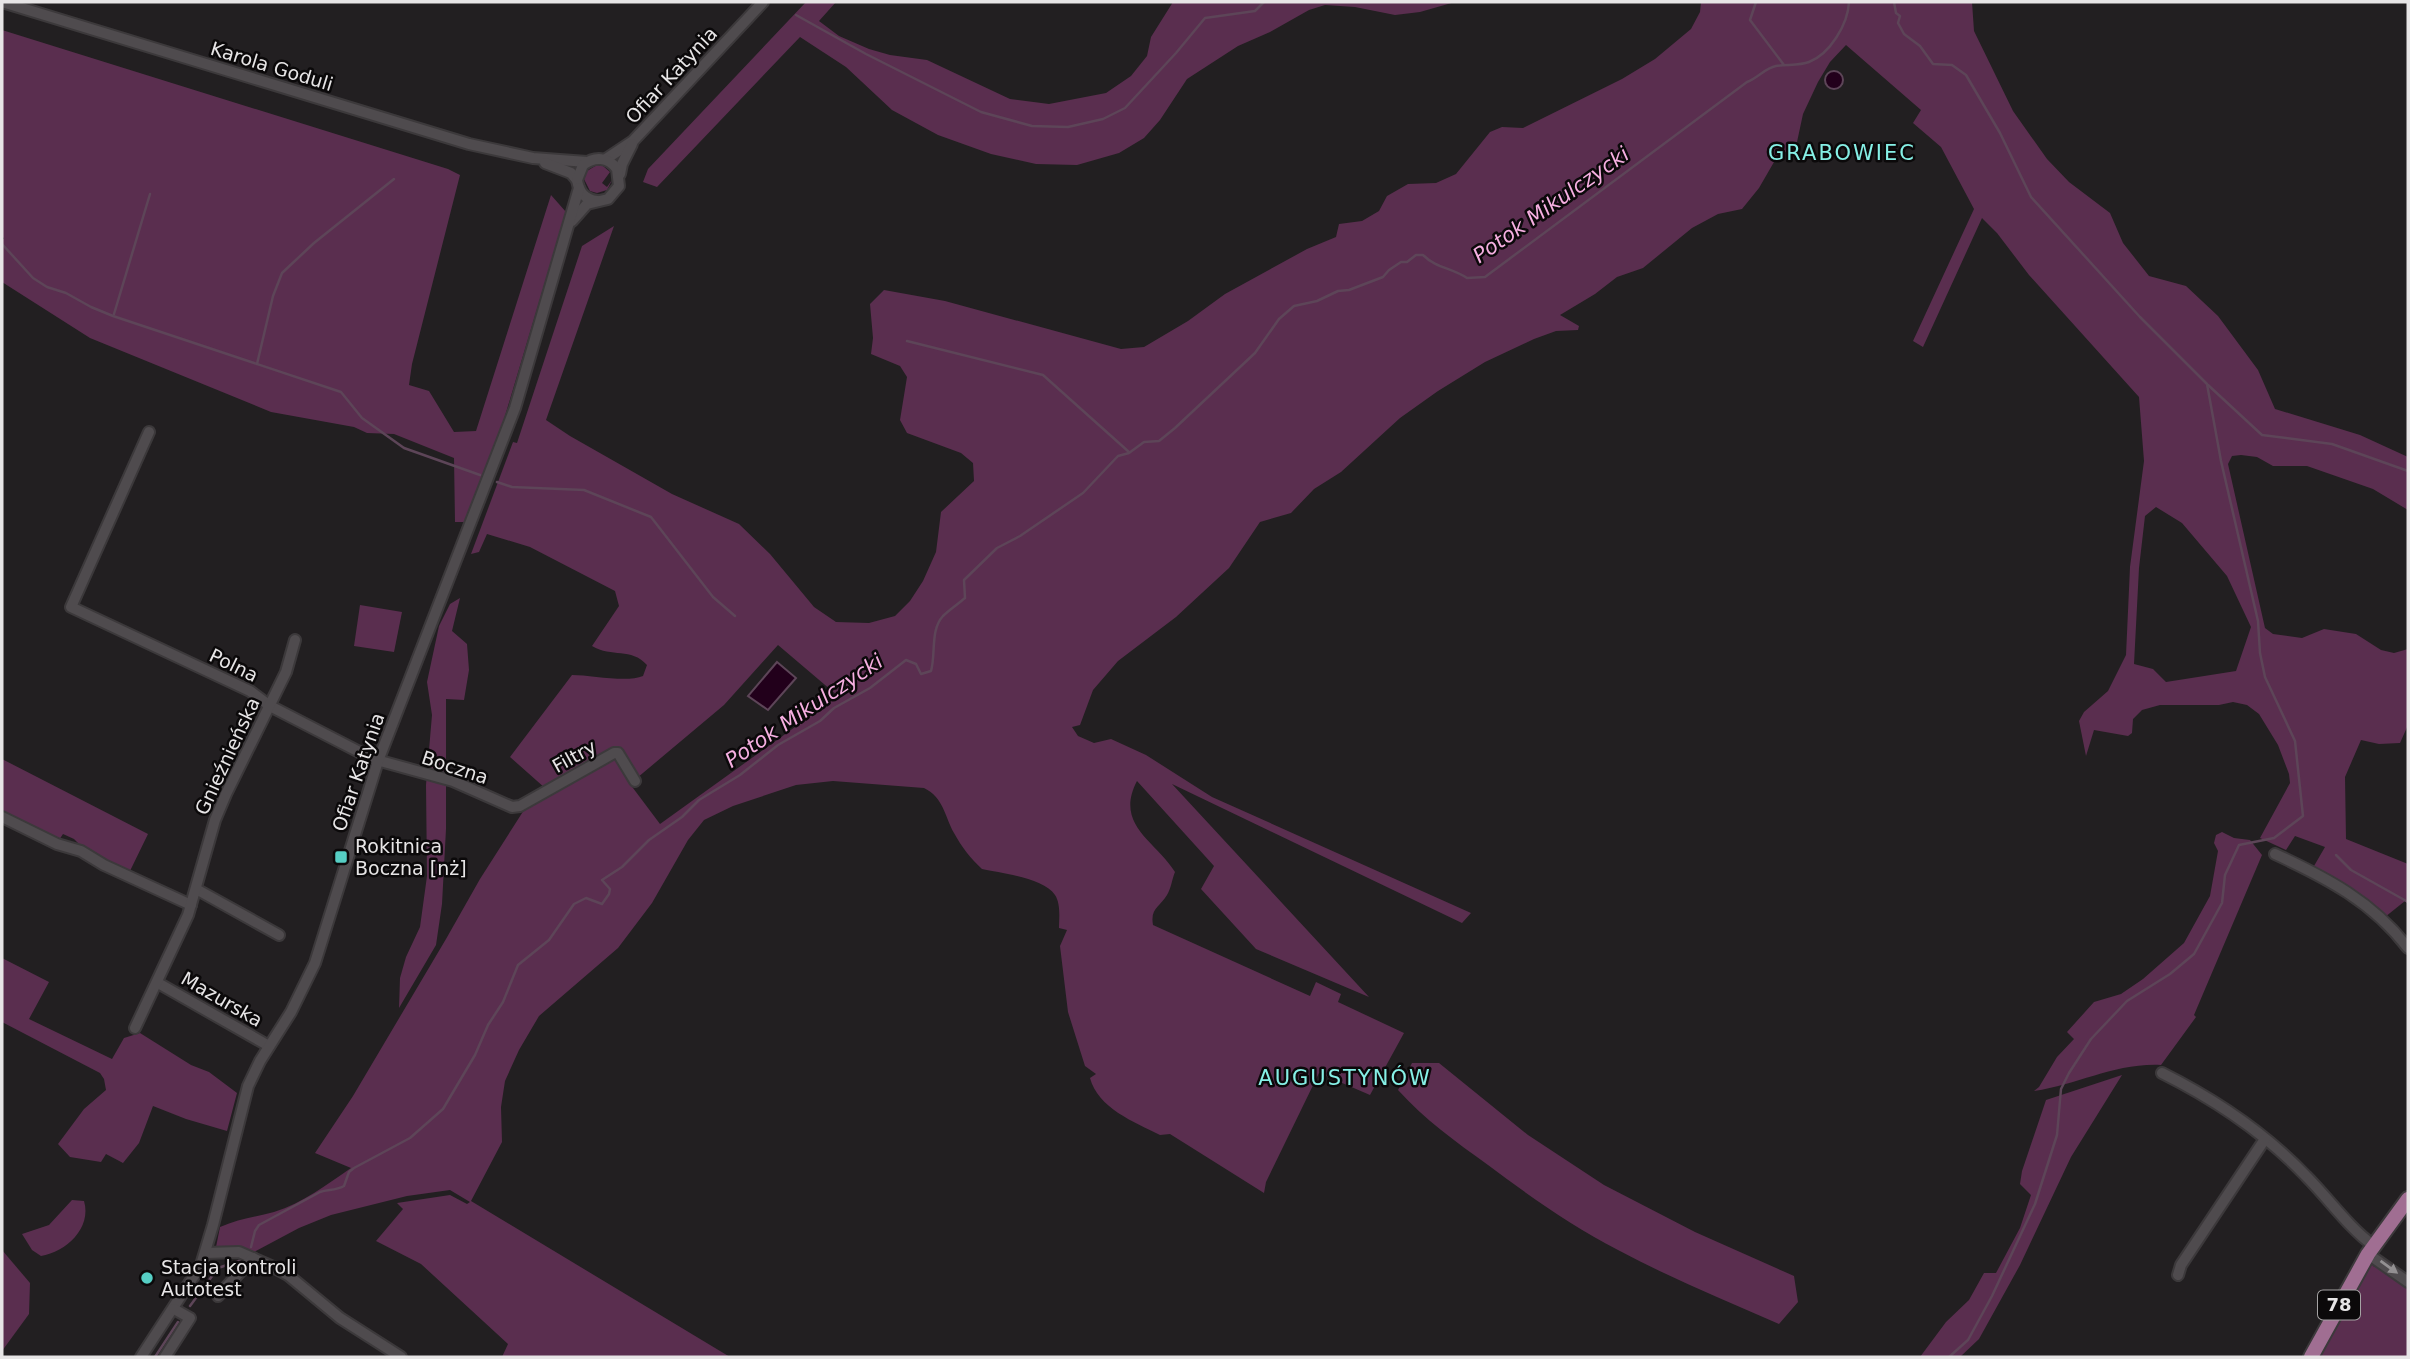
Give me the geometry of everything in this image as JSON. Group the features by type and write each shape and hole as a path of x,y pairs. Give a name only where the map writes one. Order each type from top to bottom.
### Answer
{"main road":[{"name":"78","path":"2311,1357 2371,1250 2408,1199"}],"street":[{"name":"Karola Goduli","path":"2,2 426,132 533,158 571,173 578,184"},
{"name":"Ofiar Katynia","path":"606,159 633,141 763,2"},
{"name":"Ofiar Katynia","path":"620,174 633,141"},
{"name":"Karola Goduli","path":"533,158 587,162"},
{"path":"570,223 587,204 608,199 617,191 620,174 606,159 593,159 580,169 578,184 585,197 597,201"},
{"name":"Ofiar Katynia","path":"141,1357 196,1274 205,1254 243,1100 254,1072 291,1012 315,963 378,761 515,408 570,223 578,184"},
{"name":"Polna","path":"149,432 71,607 250,691 270,706 378,761"},
{"name":"Gnieźnieńska","path":"135,1028 158,983 191,905 215,820 286,672 295,640"},
{"name":"Filtry","path":"520,806 618,753 635,781"},
{"name":"Boczna","path":"378,761 453,781 512,807 520,806"},
{"path":"2,817 57,844 82,851 191,905"},
{"path":"2275,854 2325,879 2372,909 2392,927 2408,948"},
{"path":"196,889 279,935"},
{"name":"Mazurska","path":"158,983 269,1046"},
{"path":"2162,1073 2216,1104 2265,1139 2301,1170 2371,1250 2408,1282"},
{"path":"2178,1275 2181,1265 2265,1139"},
{"path":"205,1254 239,1252 288,1275 340,1318 401,1357"},
{"path":"218,1296 253,1258"},
{"path":"166,1357 190,1318 174,1309"}],"shaded area":[{"path":"806,2 836,2 819,21 839,36 869,49 927,60 1010,99 1049,104 1106,93 1131,76 1147,56 1151,37 1173,2 1455,2 1420,12 1395,15 1355,7 1325,5 1309,10 1238,46 1187,79 1160,120 1144,138 1119,153 1077,165 1036,164 991,154 938,135 892,110 846,67 800,37 657,187 643,182 648,169"},
{"path":"1701,2 1972,2 1974,31 2013,111 2047,159 2069,182 2110,213 2123,243 2149,276 2186,286 2218,316 2258,370 2275,409 2360,435 2408,457 2408,510 2373,489 2307,466 2273,466 2257,457 2241,455 2232,456 2228,464 2265,628 2273,634 2302,638 2324,629 2356,634 2381,650 2394,653 2408,649 2408,725 2400,743 2379,744 2361,740 2345,777 2346,839 2408,864 2408,904 2405,901 2385,917 2373,905 2314,866 2325,847 2295,836 2286,850 2260,838 2290,783 2278,745 2259,714 2247,705 2233,702 2219,705 2160,705 2142,710 2133,719 2132,733 2128,736 2094,730 2086,756 2079,721 2084,712 2108,691 2126,655 2130,567 2144,461 2139,397 2029,275 1982,218 1923,347 1913,341 1974,209 1941,147 1913,123 1921,110 1846,45 1830,62 1818,82 1803,114 1797,142 1774,162 1759,188 1742,209 1718,214 1692,228 1643,268 1617,277 1560,315 1579,326 1578,330 1556,331 1534,339 1485,362 1438,391 1400,418 1341,472 1314,489 1291,513 1260,522 1229,568 1176,617 1118,661 1093,690 1080,725 1072,727 1078,736 1094,743 1111,739 1146,755 1212,797 1471,913 1462,923 1172,784 1369,997 1256,949 1201,889 1214,866 1137,781 1131,796 1134,821 1175,872 1168,893 1154,911 1153,925 1310,996 1316,982 1341,994 1338,1002 1404,1033 1370,1095 1319,1073 1266,1182 1264,1193 1170,1134 1160,1135 1118,1113 1094,1089 1090,1078 1096,1074 1085,1066 1068,1012 1060,946 1067,930 1059,928 1058,903 1049,889 1021,877 982,869 960,843 940,802 924,788 833,781 796,785 733,806 704,820 688,840 652,903 618,948 539,1016 505,1081 501,1107 502,1142 471,1201 730,1357 502,1357 508,1344 421,1264 376,1241 403,1209 397,1203 450,1195 467,1204 470,1202 450,1190 407,1196 331,1215 299,1228 254,1252 241,1247 216,1247 220,1227 295,1204 351,1168 315,1153 353,1096 480,879 524,810 611,759 617,759 630,784 660,824 838,696 778,645 724,705 637,778 618,750 545,788 510,757 572,675 636,678 643,676 647,665 634,656 607,652 592,646 619,606 615,591 530,547 487,534 479,552 471,554 513,442 517,443 582,246 614,226 546,420 672,494 739,524 770,554 814,607 836,622 869,623 895,616 910,601 923,581 936,552 941,512 974,481 973,463 961,453 907,433 900,420 907,377 900,366 871,354 873,338 870,304 884,290 945,301 1121,349 1144,347 1188,321 1225,294 1307,249 1336,237 1339,224 1362,221 1379,211 1387,196 1408,184 1436,183 1456,174 1490,132 1502,127 1523,128 1622,79 1655,59 1691,29 1700,12","holes":["2156,507 2182,523 2227,576 2251,627 2236,671 2166,682 2153,669 2134,664 2139,568 2145,516"]},
{"path":"2,30 460,175 409,385 429,391 454,432 476,431 551,195 566,212 499,436 468,522 455,522 454,458 394,434 367,433 354,427 271,412 90,338 2,282"},
{"path":"1830,71 1838,71 1843,80 1841,87 1830,89 1825,84 1825,76"},
{"path":"597,165 610,172 602,183 607,187 612,180 607,190 597,193 590,191 584,179 587,171"},
{"path":"460,598 452,631 467,644 469,670 464,700 446,699 446,829 442,904 436,945 399,1008 400,978 420,927 427,876 426,785 432,715 427,682 439,626 450,604"},
{"path":"360,605 402,612 394,652 354,646"},
{"path":"777,662 796,678 768,710 748,696"},
{"path":"2,759 148,834 129,873 82,847 74,839 63,834 59,840 2,812"},
{"path":"2222,832 2234,838 2250,840 2262,855 2194,1015 2196,1017 2161,1065 2127,1067 2034,1091 2057,1057 2074,1039 2067,1032 2094,1002 2121,994 2143,979 2184,943 2210,896 2218,851 2214,843 2216,835"},
{"path":"2,958 49,982 29,1019 112,1059 124,1038 140,1033 191,1065 209,1072 237,1093 227,1131 153,1106 139,1143 123,1163 106,1154 101,1162 70,1157 58,1144 84,1109 106,1090 104,1079 100,1073 2,1022"},
{"path":"1412,1063 1439,1063 1528,1135 1604,1185 1695,1232 1794,1276 1798,1302 1779,1324 1658,1270 1567,1221 1452,1139 1408,1101 1398,1090"},
{"path":"2122,1075 2071,1157 2020,1265 1979,1339 1960,1357 1920,1357 1946,1322 1969,1300 1984,1273 1996,1273 2020,1228 2031,1195 2020,1184 2022,1171 2046,1100"},
{"path":"72,1200 84,1201 85,1211 81,1229 75,1237 50,1254 41,1256 32,1250 22,1234 49,1225"},
{"path":"2,1250 30,1283 29,1314 2,1351"},
{"path":"2374,1261 2373,1266 2383,1270 2408,1289 2408,1357 2317,1357 2367,1263"}],"waterway":[{"path":"796,15 981,112 1032,126 1068,127 1103,119 1125,108 1205,18 1255,11 1264,2"},
{"path":"1756,2 1750,20 1784,65"},
{"name":"Potok Mikulczycki","path":"251,1247 259,1225 320,1192 344,1186 349,1172 354,1168 410,1138 443,1109 503,1002 518,965 549,940 574,904 586,898 602,904 610,889 602,880 622,867 649,840 682,817 699,800 740,775 778,745 820,721 834,708 870,688 906,660 916,664 921,674 931,671 936,628 943,616 965,598 964,580 997,548 1020,536 1083,493 1118,456 1129,453 1144,442 1159,441 1175,428 1255,353 1279,319 1294,306 1317,301 1338,291 1349,290 1383,277 1389,270 1416,255 1423,255 1433,263 1467,278 1485,277 1747,82 1772,67 1805,63 1817,58 1837,37 1849,2"},
{"path":"1894,2 1896,13 1900,16 1898,23 1904,34 1920,46 1933,64 1952,65 1966,75 2000,133 2031,197 2140,317 2207,384 2221,461 2258,621 2265,677 2295,741 2303,816 2274,838 2239,845 2225,875 2222,903 2194,954 2170,974 2127,1001 2091,1039 2061,1089 2057,1135 2035,1204 1968,1340 1949,1357"},
{"path":"257,364 273,296 282,273 314,243 394,179"},
{"path":"114,314 150,194"},
{"path":"2,244 33,278 47,287 66,293 113,316 341,392 362,418 404,448 480,475"},
{"path":"907,341 1043,375 1129,452"},
{"path":"2208,385 2262,435 2332,444 2408,471"},
{"path":"497,482 512,487 584,490 651,517 713,597 735,616"},
{"path":"2336,855 2351,870 2408,902"},
{"name":"Potok Mikulczycki","path":"190,1306 218,1268 242,1260"},
{"name":"Potok Mikulczycki","path":"155,1357 178,1322"}],"place":[{"name":"Rokitnica Boczna [nż]","path":"341,857"},
{"name":"Stacja kontroli Autotest","path":"147,1278"}],"district":[{"name":"GRABOWIEC","path":"1842,153"},
{"name":"AUGUSTYNÓW","path":"1345,1078"}]}
